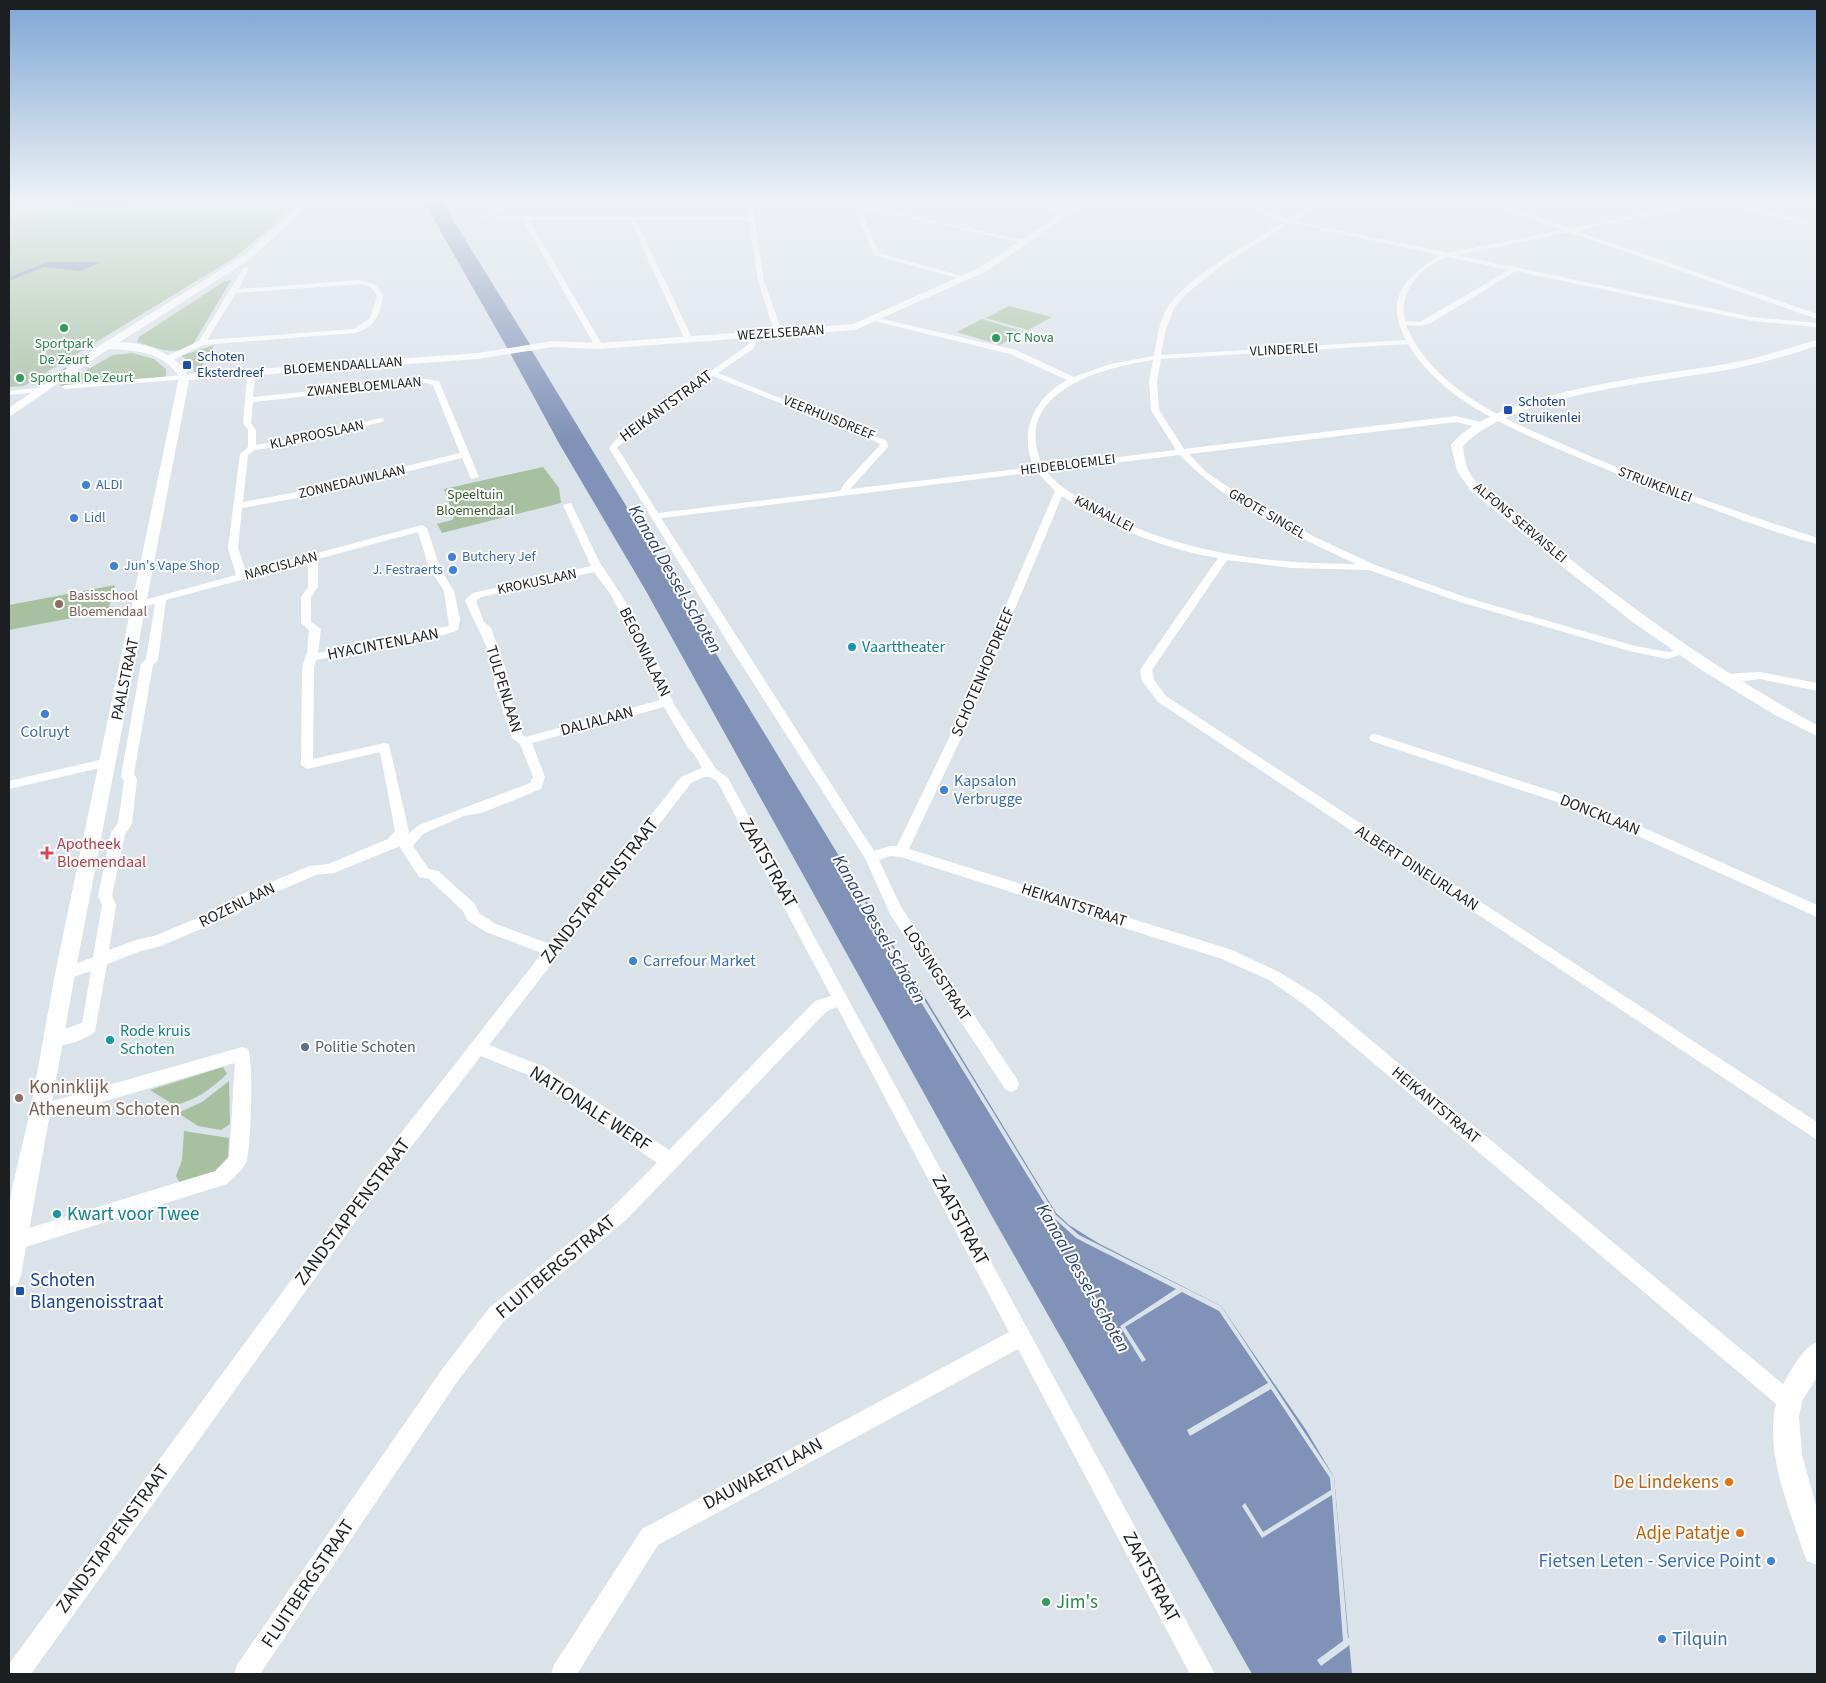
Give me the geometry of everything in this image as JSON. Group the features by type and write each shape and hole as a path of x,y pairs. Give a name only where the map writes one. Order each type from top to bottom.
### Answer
{"main road":[{"path":"9,412 211,281"}],"street":[{"path":"202,343 239,281"},
{"path":"561,281 599,346"},
{"path":"661,281 689,340"},
{"path":"761,281 779,334"},
{"name":"WEZELSEBAAN","path":"535,347 552,344 599,346 855,327 958,281"},
{"name":"GROTE SINGEL","path":"1200,281 1172,306 1162,328 1153,381 1155,410 1181,451 1203,474 1234,496 1311,539 1371,567 1464,600 1607,642 1668,656 1684,652"},
{"path":"1409,281 1401,296 1399,314 1401,323 1421,324 1496,281"},
{"path":"1570,281 1752,319 1817,325"},
{"path":"1715,281 1817,316"},
{"path":"170,358 202,343 356,331 370,326 375,318 380,296 374,286 361,282 234,291"},
{"path":"877,318 1013,352 1072,380"},
{"name":"STRUIKENLEI","path":"1401,323 1410,342 1433,372 1472,402 1497,418 1655,486 1817,541"},
{"name":"HEIKANTSTRAAT","path":"754,335 751,346 613,446 619,460 654,516 871,858 890,852 901,852 1227,954 1274,976 1312,1001 1789,1402"},
{"name":"VLINDERLEI","path":"1157,358 1410,342"},
{"name":"ALFONS SERVAISLEI","path":"1817,343 1766,359 1581,390 1497,418 1466,434 1457,445 1458,461 1468,479 1483,495 1558,557 1684,652 1817,731"},
{"path":"65,387 184,377 175,362 170,358 148,350 111,346"},
{"name":"BLOEMENDAALLAAN","path":"184,377 505,352 535,347"},
{"path":"1037,468 1032,446 1034,419 1044,401 1072,380 1112,365 1157,358"},
{"name":"VEERHUISDREEF","path":"712,374 883,440 885,445 847,486 845,491"},
{"name":"PAALSTRAAT","path":"9,1275 16,1241 16,1190 41,1112 65,974 141,604 184,377"},
{"path":"242,576 233,548 244,454 252,448 252,430 247,422 251,378"},
{"name":"ZWANEBLOEMLAAN","path":"250,400 426,381 436,383 474,477"},
{"path":"9,393 44,389"},
{"name":"HEIDEBLOEMLEI","path":"654,516 845,491 1456,419 1469,420 1482,425"},
{"name":"KLAPROOSLAAN","path":"252,448 295,441 381,421"},
{"name":"ZONNEDAUWLAAN","path":"239,506 308,493 464,455"},
{"name":"KANAALLEI","path":"1037,468 1060,490 1109,520 1144,534 1225,556 1282,564 1371,567"},
{"name":"SCHOTENHOFDREEF","path":"901,852 956,736 1060,490"},
{"name":"BEGONIALAAN","path":"568,505 598,568 608,586 616,594 653,664 654,675 668,702 692,745 699,750 710,772"},
{"name":"NARCISLAAN","path":"141,604 422,528"},
{"name":"HYACINTENLAAN","path":"311,658 444,632 454,628 456,623 451,599 445,581 438,575 422,528"},
{"name":"ALBERT DINEURLAAN","path":"1225,556 1146,670 1148,680 1162,699 1817,1132"},
{"path":"311,658 315,629 306,624 306,597 313,587 314,558"},
{"name":"KROKUSLAAN","path":"477,595 598,568"},
{"name":"TULPENLAAN","path":"477,595 470,600 479,623 485,628 502,676 500,685 518,738 526,741 539,777 536,786 473,812 462,812 424,828 417,832 406,846 424,873 433,875 470,908 472,916 491,928 553,951"},
{"name":"PAALSTRAAT","path":"54,1040 82,1032 89,1027 109,905 106,896 118,832 125,824 132,779 127,776 147,664 152,660 161,599"},
{"name":"ROZENLAAN","path":"65,974 139,945 156,942 234,909 243,900 314,870 329,869 393,843 402,832 385,747 307,765 308,668 311,658"},
{"path":"1727,679 1740,674 1752,675 1817,687"},
{"name":"DALIALAAN","path":"526,741 668,702"},
{"name":"DONCKLAAN","path":"1375,738 1581,805 1817,911"},
{"path":"9,784 108,762"},
{"name":"ZANDSTAPPENSTRAAT","path":"16,1674 266,1327 378,1176 686,780 699,772 710,772"},
{"name":"ZAATSTRAAT","path":"710,772 722,778 1203,1674"},
{"name":"LOSSINGSTRAAT","path":"871,858 895,910 1010,1084"},
{"name":"FLUITBERGSTRAAT","path":"246,1674 450,1375 497,1314 619,1214 821,1006 842,999"},
{"name":"NATIONALE WERF","path":"478,1048 539,1072 671,1162"},
{"path":"16,1241 221,1178 238,1160 244,1072 242,1054 41,1112"},
{"name":"DAUWAERTLAAN","path":"563,1674 650,1537 1022,1336"},
{"path":"1817,1355 1799,1381 1789,1402 1784,1435 1817,1551"}],"green space":[{"name":"Sportpark De Zeurt","path":"9,281 197,281 24,386 9,387"},
{"path":"225,281 231,281 192,346 171,351 137,342 139,337"},
{"name":"TC Nova","path":"1009,306 1052,317 1028,330 986,318"},
{"name":"TC Nova","path":"982,319 1025,332 1000,345 957,332"},
{"path":"214,345 199,372 194,372 193,363 181,356"},
{"path":"132,353 154,359 166,369 166,377 59,386 113,355"},
{"name":"Speeltuin Bloemendaal","path":"543,467 559,488 561,503 442,533 437,524 452,520 454,516 444,489"},
{"name":"Basisschool Bloemendaal","path":"115,585 108,611 9,630 9,605"},
{"path":"223,1067 227,1074 202,1094 189,1101 174,1105 150,1090"},
{"path":"229,1081 230,1124 221,1130 198,1126 178,1113 202,1102"},
{"path":"184,1131 229,1138 228,1157 215,1173 181,1185 176,1176 182,1160"}],"water":[{"name":"Kanaal Dessel-Schoten","path":"469,281 491,281 531,346 524,348 526,351 532,351 1056,1213 1069,1225 1098,1243 1221,1306 1306,1430 1334,1477 1352,1674 1252,1674 993,1218 646,591 560,445"}],"pier":[{"path":"858,891 1056,1215 1079,1235 1221,1306 1334,1477 1348,1638 1351,1637 1351,1644 1321,1666 1317,1660 1343,1641 1332,1495 1262,1538 1242,1506 1245,1503 1263,1532 1331,1490 1330,1478 1271,1389 1190,1436 1187,1430 1268,1383 1219,1311 1182,1292 1125,1327 1146,1360 1142,1362 1120,1326 1176,1289 1076,1238 1053,1217 854,893"}],"waterway":[{"path":"44,383 66,369"}],"place":[{"name":"Sportpark De Zeurt","path":"64,328"},
{"name":"TC Nova","path":"996,338"},
{"name":"Schoten Eksterdreef","path":"187,365"},
{"name":"Sporthal De Zeurt","path":"20,378"},
{"name":"Schoten Struikenlei","path":"1508,410"},
{"name":"ALDI","path":"86,485"},
{"name":"Lidl","path":"74,518"},
{"name":"Butchery Jef","path":"452,557"},
{"name":"Jun's Vape Shop","path":"114,566"},
{"name":"J. Festraerts","path":"453,570"},
{"name":"Basisschool Bloemendaal","path":"59,604"},
{"name":"Vaarttheater","path":"852,647"},
{"name":"Colruyt","path":"45,714"},
{"name":"Kapsalon Verbrugge","path":"944,790"},
{"name":"Apotheek Bloemendaal","path":"47,853"},
{"name":"Carrefour Market","path":"633,961"},
{"name":"Rode kruis Schoten","path":"110,1040"},
{"name":"Politie Schoten","path":"305,1047"},
{"name":"Koninklijk Atheneum Schoten","path":"19,1098"},
{"name":"Kwart voor Twee","path":"57,1214"},
{"name":"Schoten Blangenoisstraat","path":"20,1291"},
{"name":"De Lindekens","path":"1729,1482"},
{"name":"Adje Patatje","path":"1740,1533"},
{"name":"Fietsen Leten - Service Point","path":"1771,1561"},
{"name":"Jim's","path":"1046,1602"},
{"name":"Tilquin","path":"1662,1639"}]}
